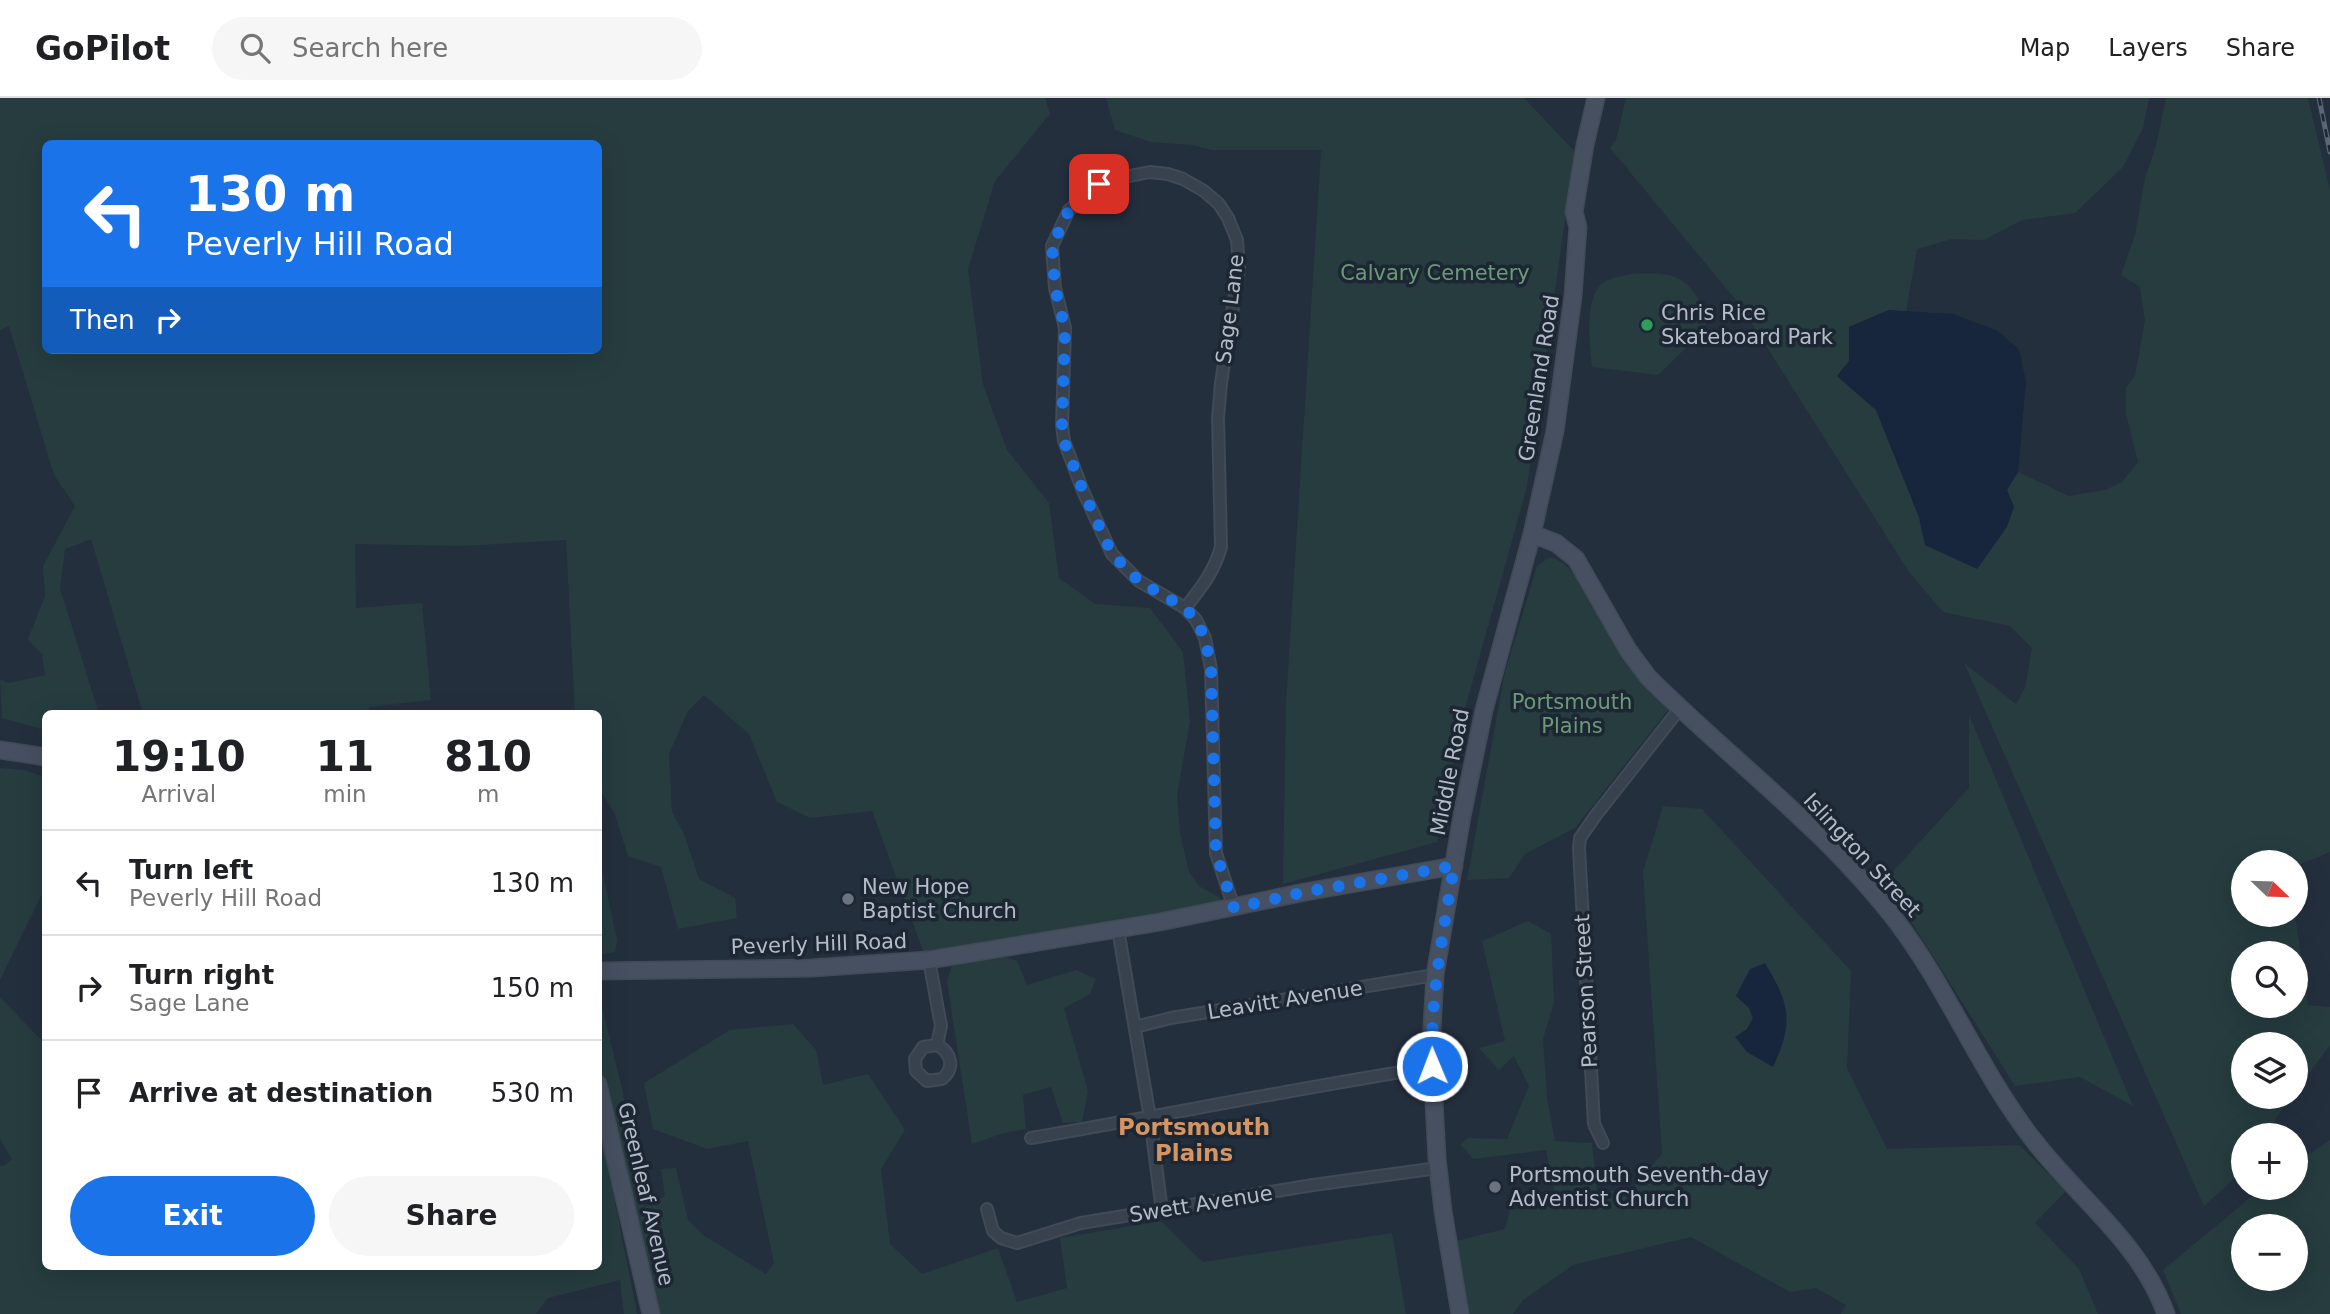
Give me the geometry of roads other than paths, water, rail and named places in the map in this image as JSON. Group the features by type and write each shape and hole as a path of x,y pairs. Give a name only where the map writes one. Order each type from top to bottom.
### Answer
{"street":[{"name":"Greenland Road","path":"1532,534 1550,455 1563,377 1578,227 1584,214 1596,98"},
{"name":"Greenland Road","path":"1593,128 1604,98"},
{"name":"Sage Lane","path":"1185,608 1209,579 1221,547 1218,418 1239,268 1237,240 1219,204 1204,191 1168,174 1150,172 1099,184 1083,196 1069,210 1052,246 1055,288 1065,328 1062,425 1064,441 1083,491 1112,554 1139,581 1185,608 1196,620 1205,638 1209,652 1216,853 1234,908"},
{"name":"Islington Street","path":"1532,534 1556,543 1570,552 1586,574 1637,664 1657,686 1826,843 1896,920 1934,974 1987,1073 2025,1129 2145,1268 2166,1314"},
{"name":"Middle Road","path":"1460,1314 1448,1249 1438,1168 1432,1066 1435,975 1484,710 1532,534"},
{"name":"Pearson Street","path":"1603,1143 1594,1124 1579,873 1580,838 1681,706"},
{"path":"0,750 42,756"},
{"name":"Peverly Hill Road","path":"602,971 812,968 929,960 1118,929 1454,866"},
{"path":"1118,929 1150,1118 1162,1211"},
{"path":"929,960 941,1026 937,1045"},
{"name":"Leavitt Avenue","path":"1135,1027 1171,1018 1435,975"},
{"path":"1031,1138 1432,1066"},
{"name":"Greenleaf Avenue","path":"602,1101 651,1314"},
{"name":"Swett Avenue","path":"987,1209 993,1231 1001,1238 1017,1243 1081,1223 1438,1168"}],"water":[{"path":"1889,310 1953,314 1996,330 2019,349 2026,382 2018,472 2007,490 2014,507 2007,527 1977,569 1925,545 1919,517 1876,410 1837,376 1849,361 1849,327"},
{"path":"1765,963 1780,991 1786,1014 1784,1037 1773,1067 1747,1052 1735,1037 1747,1029 1753,1018 1749,1008 1736,996 1750,969"}],"railway":[{"path":"2319,98 2330,152"}],"place":[{"name":"Chris Rice Skateboard Park","path":"1647,325"},
{"name":"New Hope Baptist Church","path":"848,899"},
{"name":"Portsmouth Seventh-day Adventist Church","path":"1495,1187"}],"district":[{"name":"Portsmouth Plains","path":"1194,1140"}],"park label":[{"name":"Calvary Cemetery","path":"1435,273"}]}
